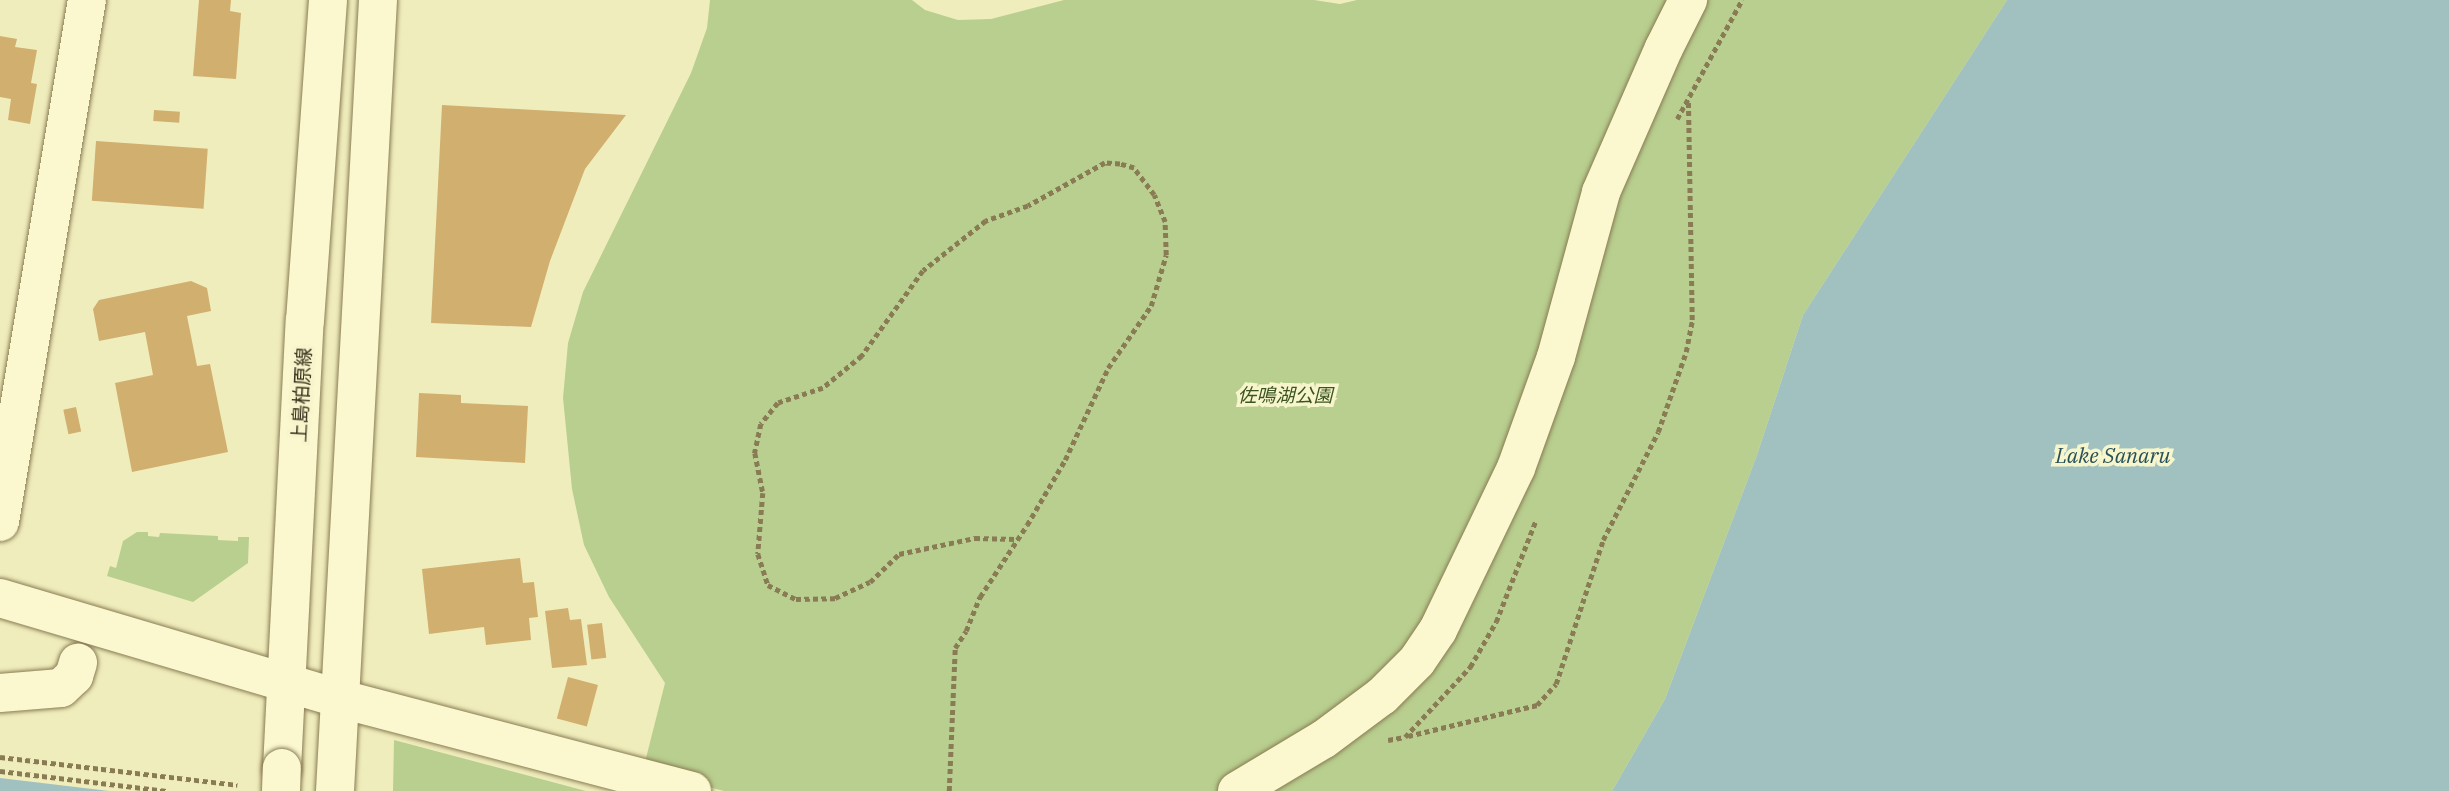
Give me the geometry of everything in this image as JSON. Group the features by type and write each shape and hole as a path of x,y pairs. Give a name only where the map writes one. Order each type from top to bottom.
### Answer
{"street":[{"path":"0,522 87,0"},
{"name":"上島柏原線","path":"281,779 305,321 328,0"},
{"path":"336,783 378,0"},
{"path":"1237,791 1324,739 1382,696 1417,661 1438,629 1516,468 1556,356 1601,192 1688,0"},
{"path":"0,598 341,699 692,791"},
{"path":"0,693 61,688 74,676 78,663"}],"path":[{"path":"1405,737 1537,705 1556,684 1603,540 1658,432 1686,352 1692,320 1688,99"},
{"path":"949,791 955,648 966,631 980,597 1016,539 1065,460 1108,368 1151,306 1166,255 1165,222 1154,195 1134,169 1120,164 1105,163 1028,206 986,221 976,228 923,271 862,356 823,388 778,403 761,424 755,453 763,493 758,554 768,585 796,599 835,598 870,582 899,554 975,538 1016,539"},
{"path":"0,757 237,785"},
{"path":"0,771 167,791"},
{"path":"138,787 140,774"}],"green space":[{"name":"佐鳴湖公園","path":"710,0 912,0 925,10 958,20 991,19 1064,0 1314,0 1340,4 1357,0 2007,0 1803,315 1757,455 1665,699 1612,791 724,791 643,770 665,683 609,597 584,545 572,489 563,398 568,343 583,292 691,73 707,28"},
{"path":"137,532 148,532 148,536 159,537 160,533 218,536 218,540 238,541 238,537 249,537 248,563 193,602 107,576 110,566 116,568 123,541"},
{"path":"394,740 586,791 393,791"}],"water":[{"name":"Lake Sanaru","path":"2007,0 2449,0 2449,791 1612,791 1665,699 1757,455 1803,315"},
{"path":"0,778 109,791 0,791"}],"building":[{"path":"199,0 231,0 230,11 241,13 236,79 193,76"},
{"path":"0,36 17,39 15,47 37,50 31,83 37,84 30,124 8,120 11,99 0,97"},
{"path":"442,105 626,115 585,169 550,261 531,327 431,323"},
{"path":"154,110 180,112 179,123 153,121"},
{"path":"96,141 208,149 204,209 92,201"},
{"path":"191,281 207,288 211,311 187,316 197,366 210,364 228,452 132,472 115,383 153,375 145,332 99,341 93,309 99,300"},
{"path":"419,393 461,395 461,403 528,406 525,463 416,457"},
{"path":"76,407 81,431 68,434 63,410"},
{"path":"520,558 523,583 534,582 538,617 529,618 531,640 486,645 484,627 429,634 422,569"},
{"path":"568,608 570,620 581,619 587,665 552,668 545,611"},
{"path":"602,623 606,658 591,660 587,625"},
{"path":"568,677 598,685 587,727 557,719"}]}
